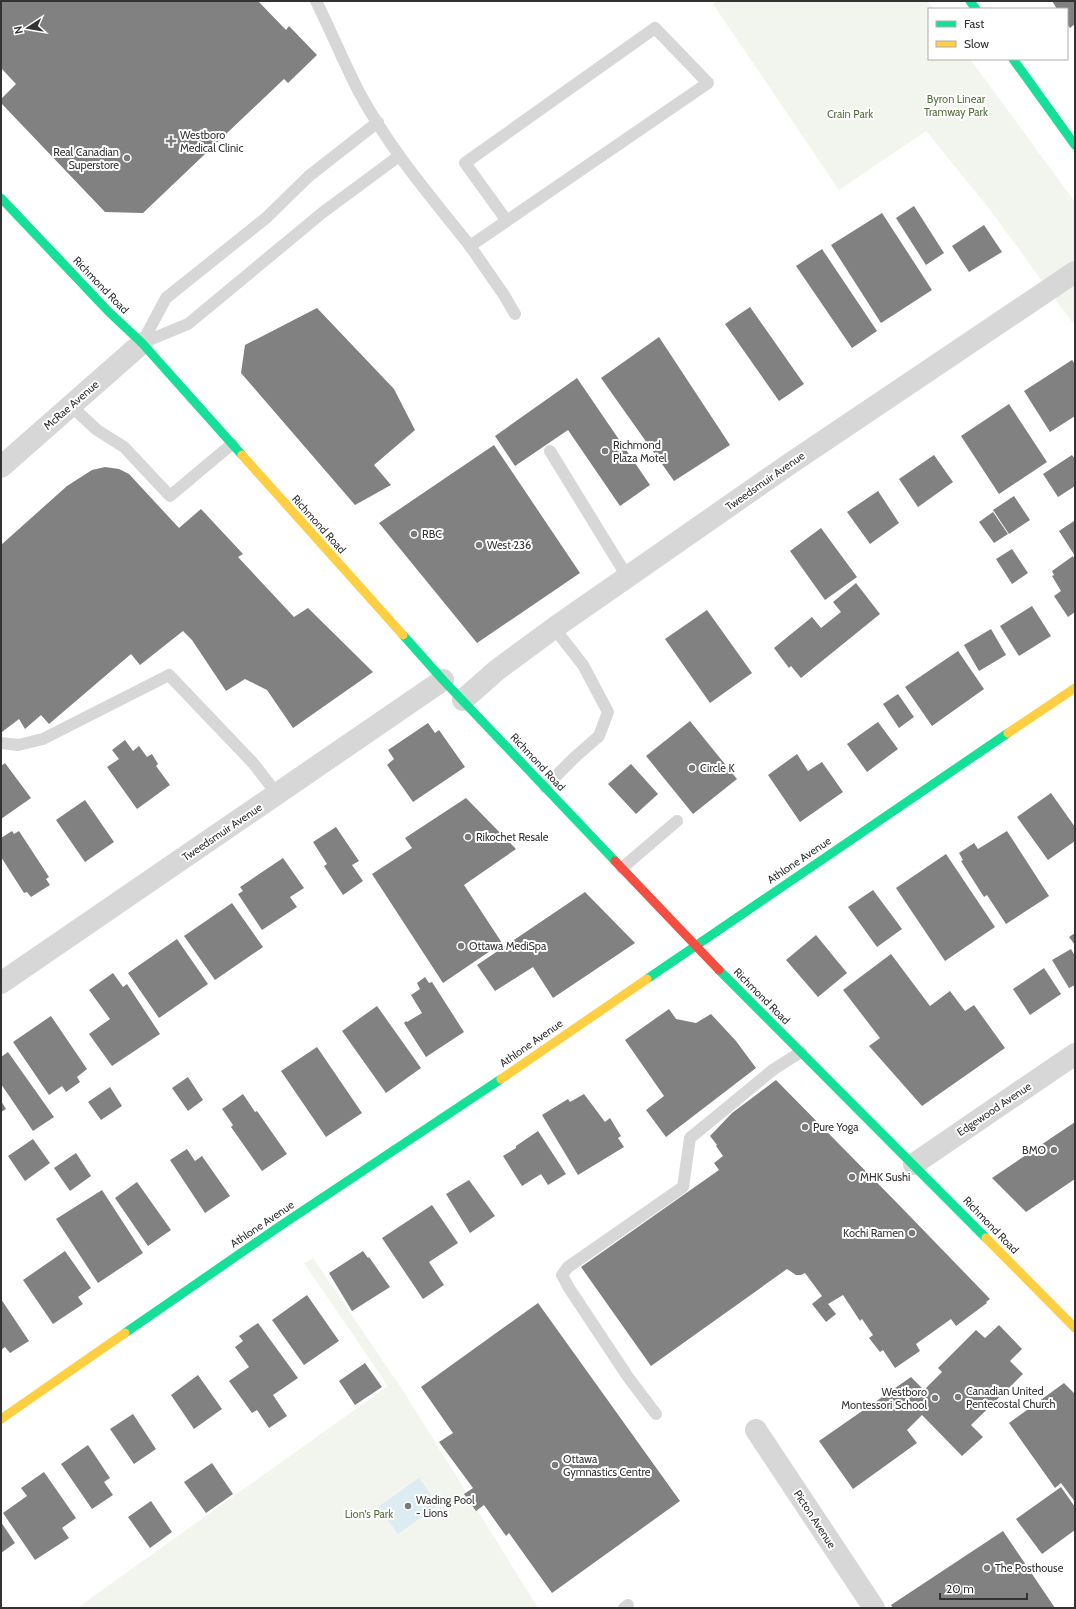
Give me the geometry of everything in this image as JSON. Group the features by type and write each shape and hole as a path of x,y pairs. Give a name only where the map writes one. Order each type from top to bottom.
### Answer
{"main road":[{"path":"1014,60 1075,145"},
{"name":"Richmond Road","path":"1,198 109,312 142,343 443,680 695,946 914,1164 1075,1328"},
{"name":"Athlone Avenue","path":"1,1419 280,1226 1075,688"}],"street":[{"name":"Tweedsmuir Avenue","path":"463,700 497,670 554,628 628,578 788,465 1075,272"},
{"name":"McRae Avenue","path":"1,467 142,343"},
{"name":"Tweedsmuir Avenue","path":"1,983 443,680"},
{"name":"Edgewood Avenue","path":"914,1164 1075,1054"},
{"name":"Picton Avenue","path":"756,1430 874,1608"}],"lane":[{"path":"316,1 359,92 399,156 470,246 504,295 515,314"},
{"path":"470,246 507,221 649,123 708,83 655,28 466,163 507,221"},
{"path":"142,343 166,298 266,218 309,176 378,122"},
{"path":"142,343 188,324 322,213 399,156"},
{"path":"71,406 97,430 124,447 170,496 232,444"},
{"path":"550,451 628,578"},
{"path":"545,787 575,757 599,736 608,712 583,665 554,628"},
{"path":"1,743 18,745 43,739 169,675 252,763 277,794"},
{"path":"622,868 677,821"},
{"path":"656,1414 628,1377 577,1301 562,1275 568,1267 683,1187 690,1138 774,1069 802,1052"}],"green space":[{"path":"717,1 928,1 933,8 928,8 928,60 971,60 1075,202 1075,326 988,207 926,131 839,190 713,4"},
{"name":"Lion's Park","path":"313,1258 404,1392 538,1608 77,1608 388,1386 304,1263"}],"shaded area":[{"name":"Wading Pool - Lions","path":"419,1478 438,1505 398,1534 378,1507"}],"building":[{"name":"Real Canadian Superstore","path":"1,1 258,1 286,30 289,26 317,55 288,83 284,79 143,213 105,212 1,103 1,99 16,84 1,68"},
{"path":"1052,1 1075,1 1075,24 1070,28 1068,25 1068,8 1056,8"},
{"path":"914,206 944,253 926,265 896,218"},
{"path":"882,213 932,290 881,323 831,245"},
{"path":"984,225 1002,252 969,272 952,246"},
{"path":"822,249 877,331 852,348 796,266"},
{"path":"750,307 804,384 779,401 725,324"},
{"path":"317,308 394,389 415,430 374,465 391,485 355,505 241,373 245,345"},
{"path":"659,337 730,445 674,481 601,378"},
{"path":"1072,360 1075,364 1075,416 1050,432 1024,391"},
{"name":"Richmond Plaza Motel","path":"577,378 650,485 620,506 568,430 515,466 495,436"},
{"path":"1009,404 1047,462 999,494 961,436"},
{"name":"West 236","path":"494,445 580,573 477,643 379,523"},
{"path":"934,455 953,482 918,507 899,479"},
{"path":"1072,455 1075,459 1075,486 1058,497 1043,474"},
{"path":"105,467 119,469 129,474 179,528 201,509 243,554 238,557 294,617 308,608 373,672 293,728 267,690 245,679 226,691 192,640 183,631 140,665 131,654 49,724 41,715 25,729 19,719 2,732 1,545 67,486 92,470"},
{"path":"878,491 899,523 870,544 847,512"},
{"path":"1014,496 1030,520 1009,534 993,510"},
{"path":"993,512 1008,534 994,543 979,522"},
{"path":"1074,521 1075,523 1075,556 1059,531"},
{"path":"821,528 857,577 825,600 790,551"},
{"path":"1012,549 1028,573 1012,584 996,559"},
{"path":"1073,556 1075,560 1075,612 1068,617 1054,596 1061,591 1052,576 1054,575 1052,571"},
{"path":"856,583 880,614 801,678 791,666 789,668 774,648 812,617 821,628 841,612 833,602"},
{"path":"1032,606 1051,636 1019,656 1000,626"},
{"path":"707,610 752,673 710,703 665,639"},
{"path":"991,629 1006,655 979,671 964,645"},
{"path":"958,651 984,689 932,726 905,687"},
{"path":"898,694 914,717 899,728 883,704"},
{"name":"Circle K","path":"690,721 737,779 693,814 646,756"},
{"path":"878,722 898,749 867,772 847,744"},
{"path":"428,723 435,733 439,730 465,767 413,802 387,765 394,759 388,750"},
{"path":"125,740 133,751 139,746 147,757 152,754 158,764 156,766 170,785 137,809 107,767 119,759 112,750"},
{"path":"797,754 808,771 822,762 843,792 800,822 768,775"},
{"path":"5,763 31,798 1,819 1,766"},
{"path":"631,764 658,794 636,814 608,784"},
{"path":"1051,793 1075,827 1075,841 1048,860 1017,817"},
{"path":"466,798 516,849 464,885 502,943 443,983 372,874 412,848 405,838"},
{"path":"85,800 114,842 85,862 56,820"},
{"path":"336,827 359,861 352,865 363,881 343,895 324,866 327,864 313,842"},
{"path":"12,831 14,834 19,831 49,877 46,879 50,885 31,897 27,892 24,893 1,857 1,838"},
{"path":"1007,831 1049,896 1006,924 987,895 984,897 961,861 963,860 959,853 974,843 978,849"},
{"path":"946,854 995,927 945,961 896,888"},
{"path":"283,858 304,888 290,897 297,907 262,930 238,894 243,891 240,887"},
{"path":"873,890 902,929 877,947 848,907"},
{"path":"585,892 635,943 553,998 533,967 495,991 477,965"},
{"path":"232,903 263,947 215,980 184,936"},
{"path":"1075,933 1075,945 1069,937"},
{"path":"816,935 847,973 818,997 786,960"},
{"path":"177,939 208,984 159,1018 128,973"},
{"path":"1071,949 1075,956 1075,985 1069,988 1052,960"},
{"path":"891,954 930,1006 950,991 965,1011 974,1005 1005,1048 922,1106 869,1046 880,1038 843,990"},
{"path":"1044,968 1061,994 1030,1015 1013,989"},
{"path":"113,973 123,987 127,984 160,1034 112,1066 89,1034 110,1019 89,990"},
{"path":"425,977 429,983 432,982 464,1032 426,1057 404,1023 422,1013 411,995 420,989 417,983"},
{"path":"377,1006 421,1068 386,1093 342,1031"},
{"path":"669,1009 676,1019 696,1023 711,1014 736,1041 756,1068 666,1137 646,1110 664,1096 625,1040"},
{"path":"51,1016 87,1069 77,1077 80,1082 66,1092 62,1086 49,1095 13,1042"},
{"path":"317,1047 362,1113 326,1137 281,1071"},
{"path":"8,1052 54,1117 33,1131 1,1084 1,1057"},
{"path":"188,1077 203,1100 188,1111 172,1088"},
{"path":"776,1080 990,1299 986,1302 987,1303 956,1326 951,1319 916,1344 920,1351 895,1368 883,1350 880,1352 869,1338 873,1335 862,1319 860,1321 843,1295 828,1304 836,1314 826,1322 812,1304 822,1296 805,1273 796,1275 787,1269 651,1366 581,1267 719,1170 714,1163 723,1156 710,1136 732,1113"},
{"path":"110,1087 122,1106 101,1120 88,1102"},
{"path":"243,1094 255,1112 257,1111 287,1154 262,1171 231,1127 233,1125 222,1109"},
{"path":"584,1094 605,1122 610,1118 621,1136 618,1138 624,1147 578,1175 542,1115 568,1099 570,1102"},
{"path":"1,1101 6,1109 1,1112"},
{"name":"BMO","path":"1075,1122 1075,1179 1026,1212 992,1178"},
{"path":"538,1131 566,1174 548,1185 541,1174 522,1186 503,1156"},
{"path":"33,1139 50,1163 25,1181 8,1156"},
{"path":"187,1149 195,1161 202,1156 230,1196 205,1213 170,1160"},
{"path":"76,1153 91,1176 70,1191 54,1168"},
{"path":"469,1180 495,1216 470,1233 446,1194"},
{"path":"137,1182 171,1230 148,1246 115,1198"},
{"path":"102,1190 143,1253 98,1283 56,1219"},
{"path":"432,1205 458,1243 429,1262 444,1285 423,1299 382,1238"},
{"path":"65,1251 91,1288 78,1297 83,1304 53,1324 23,1280"},
{"path":"363,1251 368,1258 369,1257 390,1287 352,1311 329,1273"},
{"path":"307,1295 339,1341 304,1365 272,1320"},
{"path":"1,1299 29,1341 10,1353 5,1347 1,1350"},
{"name":"Ottawa Gymnastics Centre","path":"538,1303 680,1501 552,1593 509,1533 506,1536 484,1505 476,1511 464,1494 473,1488 439,1442 453,1433 421,1387"},
{"path":"258,1323 298,1378 273,1395 287,1416 269,1428 257,1410 252,1413 229,1381 249,1367 235,1347 243,1341 239,1336"},
{"path":"999,1325 1022,1349 1010,1361 1023,1374 971,1425 983,1437 962,1456 922,1415 907,1430 917,1443 853,1489 819,1441 911,1377 924,1390 942,1372 938,1368 976,1330 985,1338"},
{"path":"365,1363 382,1387 355,1405 339,1381"},
{"path":"198,1375 222,1409 194,1429 171,1395"},
{"path":"1064,1383 1075,1394 1075,1502 1061,1483 1055,1488 1009,1423"},
{"path":"133,1414 156,1449 134,1464 110,1429"},
{"path":"88,1445 110,1478 104,1482 113,1495 92,1509 61,1464"},
{"path":"212,1463 233,1494 206,1513 184,1482"},
{"path":"44,1472 76,1518 62,1528 69,1538 35,1560 3,1513 27,1496 21,1488"},
{"path":"1061,1487 1075,1507 1075,1530 1042,1554 1016,1519"},
{"path":"151,1501 172,1532 150,1548 128,1517"},
{"path":"1,1522 15,1543 1,1553"},
{"name":"The Posthouse","path":"1003,1531 1055,1608 893,1608 891,1605"}],"traffic: fast":[{"path":"970,1 975,8"},
{"path":"1014,60 1075,145"},
{"path":"1,198 109,312 142,343 242,455"},
{"path":"403,635 443,680 615,861"},
{"path":"647,979 1008,733"},
{"path":"719,970 986,1238"},
{"path":"125,1333 280,1226 501,1079"}],"traffic: slow":[{"path":"242,455 403,635"},
{"path":"1008,733 1075,688"},
{"path":"501,1079 647,979"},
{"path":"986,1238 1075,1328"},
{"path":"1,1419 125,1333"}],"traffic: jam":[{"path":"615,861 719,970"}],"place":[{"name":"Westboro Medical Clinic","path":"171,141"},
{"name":"Real Canadian Superstore","path":"127,158"},
{"name":"Richmond Plaza Motel","path":"605,451"},
{"name":"RBC","path":"414,534"},
{"name":"West 236","path":"479,545"},
{"name":"Circle K","path":"692,768"},
{"name":"Rikochet Resale","path":"468,837"},
{"name":"Ottawa MediSpa","path":"461,946"},
{"name":"Pure Yoga","path":"805,1127"},
{"name":"BMO","path":"1054,1150"},
{"name":"MHK Sushi","path":"852,1177"},
{"name":"Kochi Ramen","path":"912,1233"},
{"name":"Canadian United Pentecostal Church","path":"958,1397"},
{"name":"Westboro Montessori School","path":"935,1398"},
{"name":"Ottawa Gymnastics Centre","path":"555,1465"},
{"name":"Wading Pool - Lions","path":"408,1506"},
{"name":"The Posthouse","path":"987,1568"}],"park label":[{"name":"Byron Linear Tramway Park","path":"956,105"},
{"name":"Crain Park","path":"850,114"}]}
